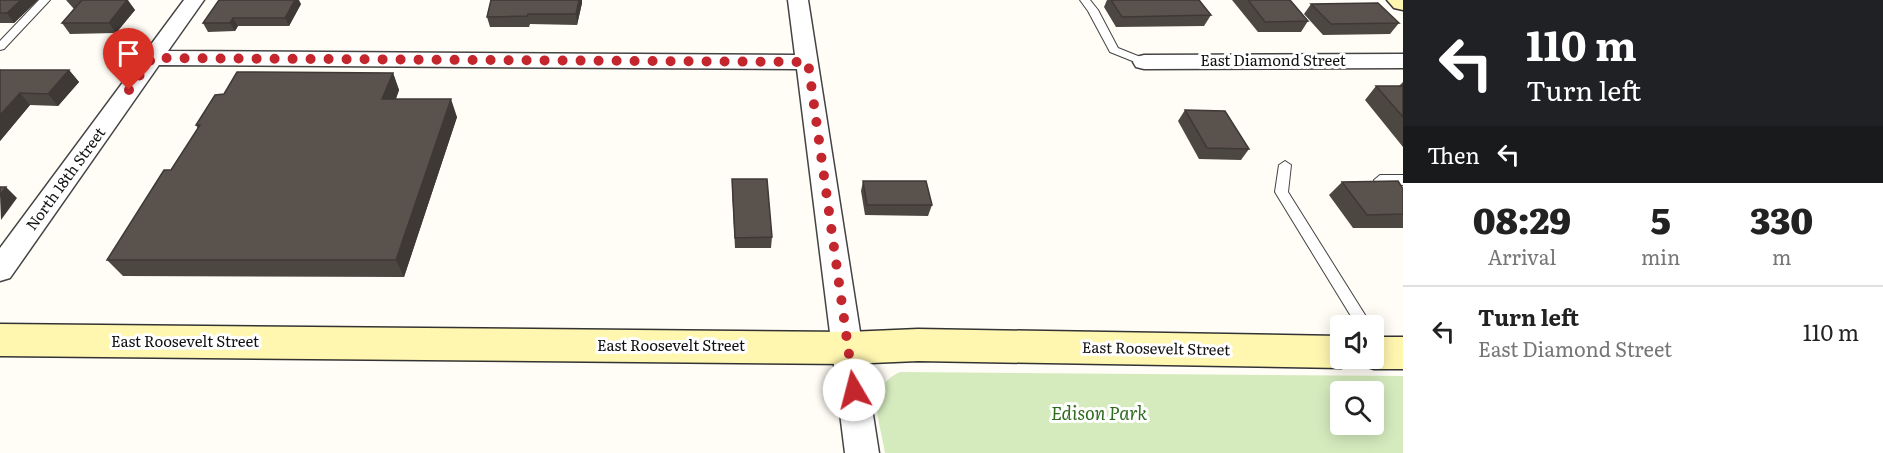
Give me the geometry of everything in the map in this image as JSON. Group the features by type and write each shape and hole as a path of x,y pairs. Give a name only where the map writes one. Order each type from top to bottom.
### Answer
{"street":[{"name":"North 18th Street","path":"0,270 194,0"},
{"path":"798,0 862,453"},
{"path":"1400,0 1403,3"},
{"path":"152,58 808,62"},
{"name":"East Diamond Street","path":"1144,62 1403,61"},
{"name":"East Roosevelt Street","path":"0,340 848,348 918,345 1330,352"}],"lane":[{"path":"0,47 45,0"},
{"path":"1085,0 1093,10 1114,50 1144,62"},
{"path":"1285,165 1281,192 1361,315"},
{"path":"1380,180 1403,180"},
{"path":"1393,195 1387,186 1403,185"}],"green space":[{"name":"Edison Park","path":"900,372 1403,376 1403,453 885,453 877,407 882,387"}],"building":[{"path":"0,0 21,0 7,13 0,13"},
{"path":"82,0 127,0 109,23 62,23"},
{"path":"219,0 295,0 285,18 233,18 230,23 203,23"},
{"path":"491,0 579,0 576,14 487,17"},
{"path":"1111,0 1199,0 1211,15 1122,17"},
{"path":"1248,0 1290,0 1308,21 1265,22"},
{"path":"1378,3 1399,23 1331,24 1311,4"},
{"path":"0,70 69,70 48,94 20,93 0,115"},
{"path":"237,72 393,73 382,99 451,99 396,260 107,260 164,170 171,170 200,125 196,125 215,95 224,94"},
{"path":"1376,86 1403,86 1403,117"},
{"path":"1185,110 1225,111 1249,149 1207,148"},
{"path":"732,179 767,179 772,237 735,238"},
{"path":"863,181 926,181 932,205 867,205"},
{"path":"1398,181 1403,189 1403,214 1367,215 1342,182"},
{"path":"0,187 6,187 0,195"}],"route":[{"path":"129,90 152,58 808,62 854,390"}]}
